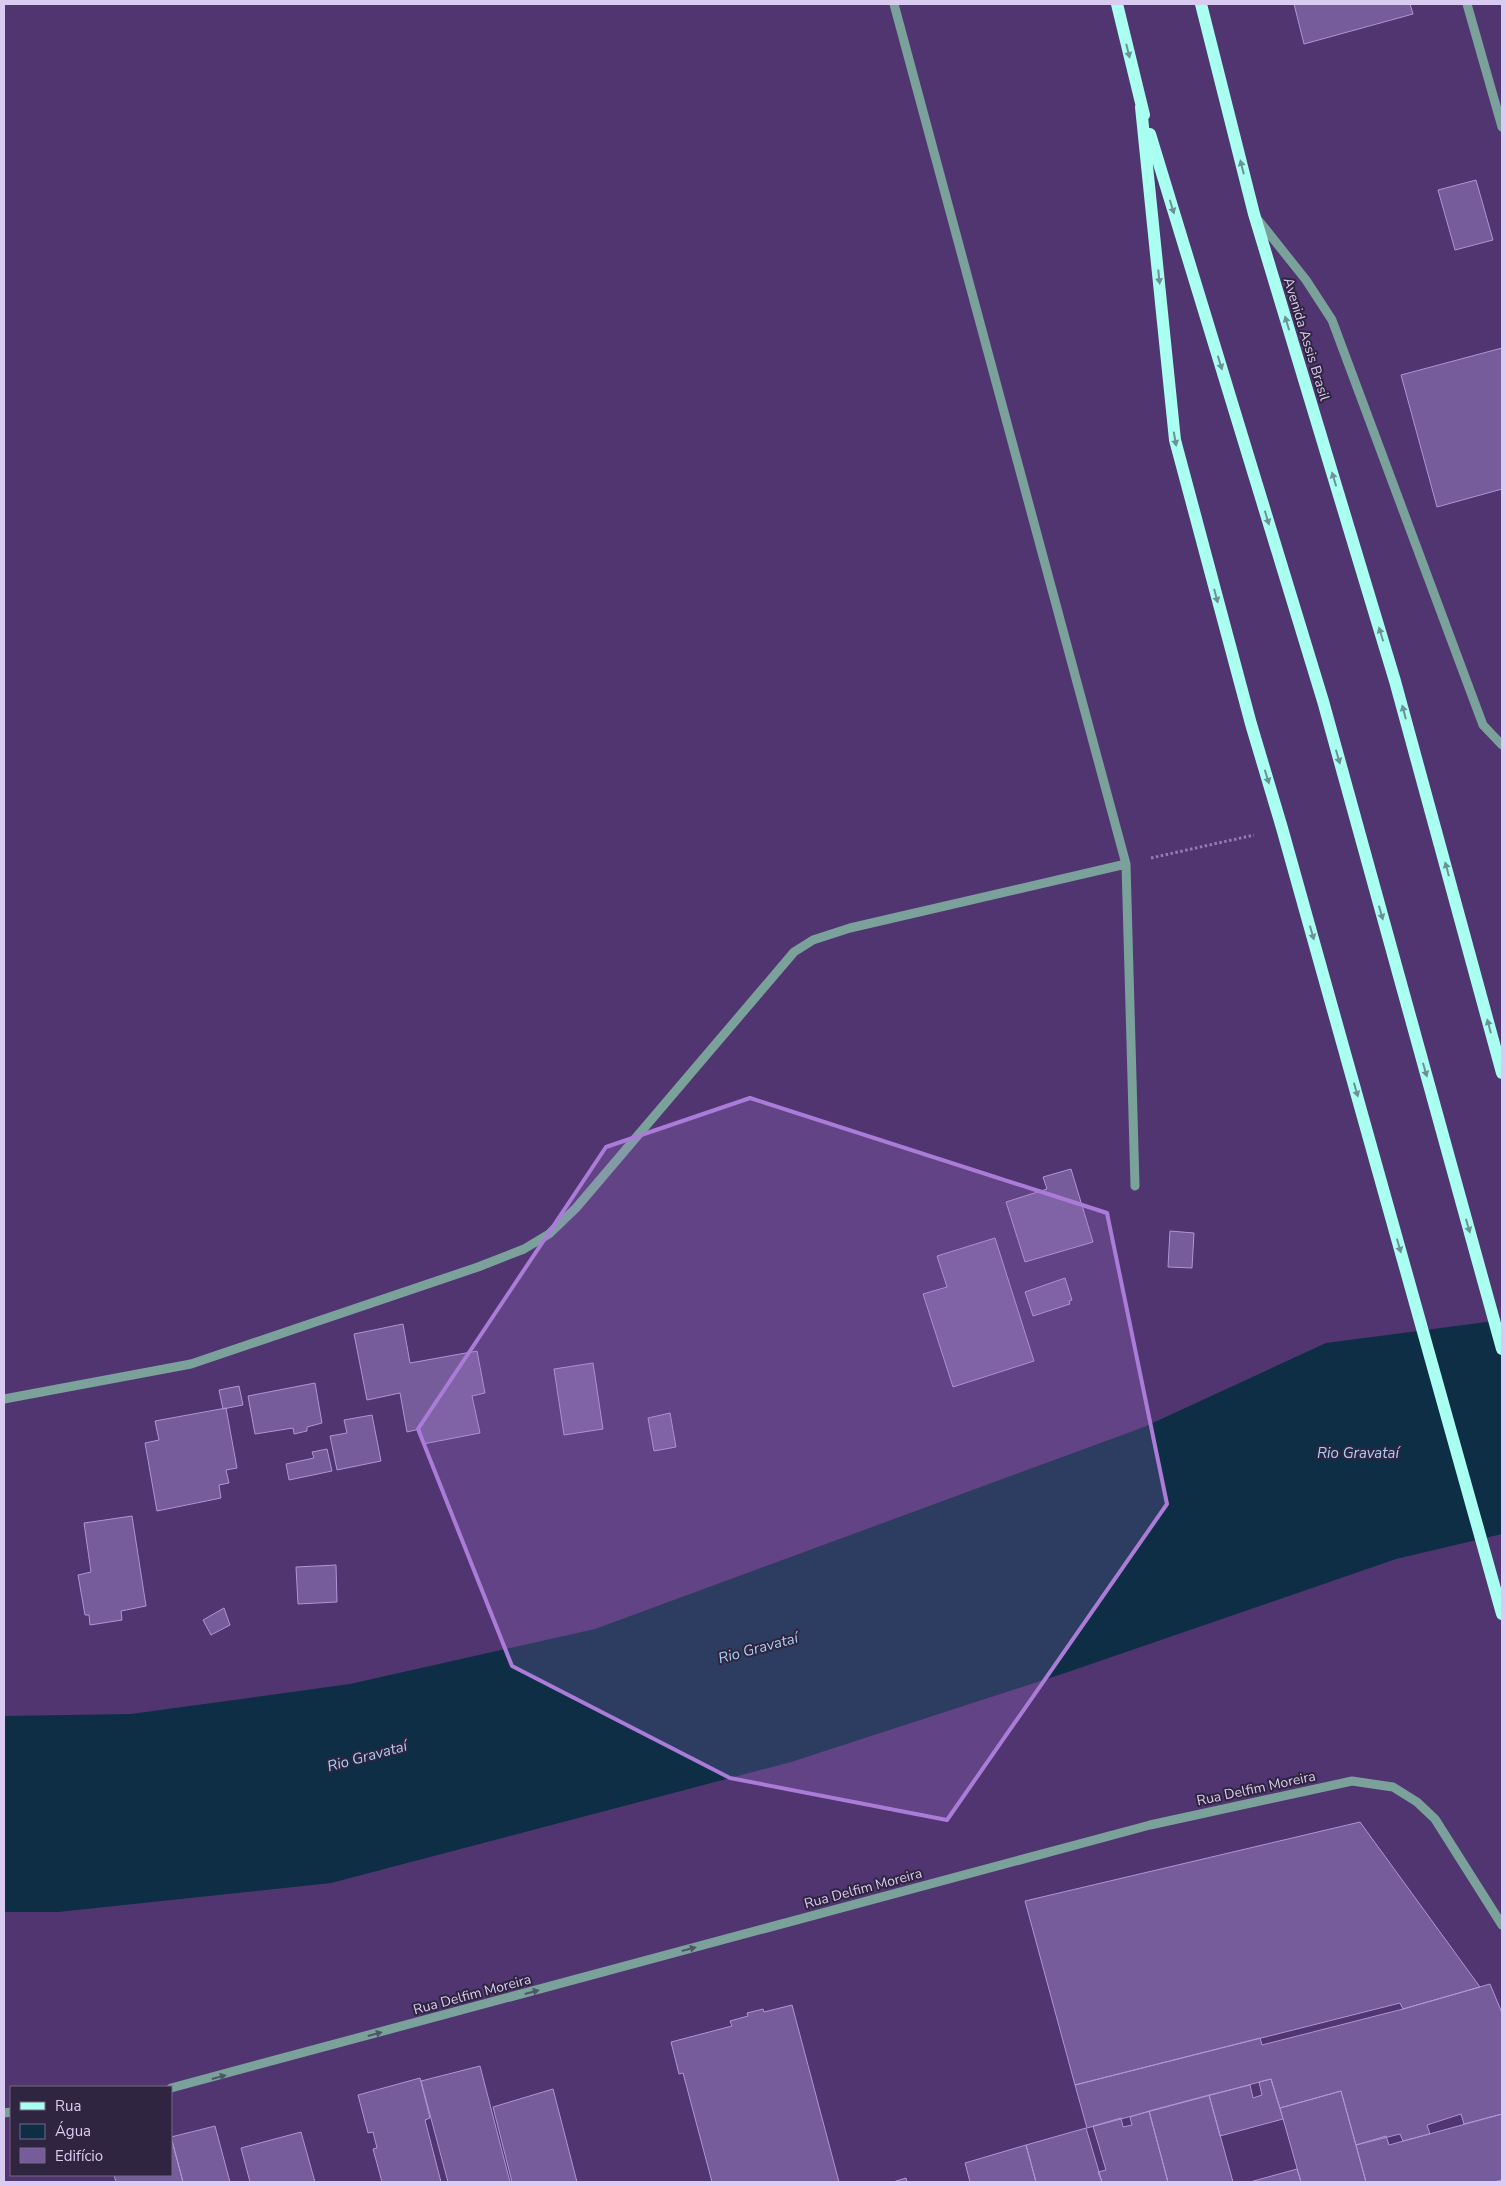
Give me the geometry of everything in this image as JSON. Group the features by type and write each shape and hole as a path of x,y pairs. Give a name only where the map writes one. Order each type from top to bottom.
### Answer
{"main road":[{"path":"1116,4 1141,107 1325,710 1502,1349"},
{"name":"Avenida Assis Brasil","path":"1200,4 1254,214 1395,681 1502,1073"},
{"path":"1141,107 1175,440 1253,731 1285,838 1502,1614"}],"street":[{"path":"894,4 1126,864 1135,1186"},
{"path":"1467,4 1502,127"},
{"path":"1254,214 1306,280 1332,320 1483,725 1502,745"},
{"path":"4,1399 191,1364 478,1267 524,1248 549,1234 576,1208 794,952 813,940 850,928 1126,864"},
{"name":"Rua Delfim Moreira","path":"172,2088 1150,1824 1352,1781 1393,1787 1417,1802 1435,1819 1502,1925"}],"path":[{"path":"1126,864 1248,837"}],"highlighted area":[{"path":"750,1098 1107,1213 1167,1504 947,1820 730,1778 512,1666 418,1429 606,1147"}],"water":[{"name":"Rio Gravataí","path":"1502,1320 1502,1534 1396,1559 1065,1673 791,1762 331,1883 58,1912 4,1912 4,1716 131,1714 350,1684 595,1629 1144,1427 1326,1343"}],"building":[{"path":"1294,4 1410,4 1413,14 1304,44"},
{"path":"1476,180 1493,240 1455,250 1438,190"},
{"path":"1502,348 1502,489 1437,507 1401,375"},
{"path":"1071,1169 1093,1242 1025,1262 1006,1202 1047,1189 1043,1177"},
{"path":"1170,1231 1194,1233 1192,1268 1168,1267"},
{"path":"995,1238 1034,1361 953,1387 923,1294 947,1287 937,1256"},
{"path":"1065,1278 1072,1300 1069,1301 1070,1304 1033,1316 1025,1292"},
{"path":"403,1324 410,1363 477,1351 485,1393 472,1396 480,1433 423,1444 420,1429 407,1432 400,1393 367,1400 354,1334"},
{"path":"593,1363 603,1429 564,1435 554,1369"},
{"path":"315,1383 322,1423 307,1427 307,1431 294,1434 293,1428 255,1434 248,1396"},
{"path":"239,1386 243,1405 223,1409 219,1390"},
{"path":"226,1408 237,1468 226,1470 229,1483 219,1485 221,1498 157,1511 145,1443 159,1440 155,1421"},
{"path":"670,1413 676,1447 654,1451 648,1418"},
{"path":"372,1415 381,1461 337,1470 330,1436 347,1433 344,1420"},
{"path":"327,1449 332,1471 289,1480 286,1464 314,1458 312,1452"},
{"path":"132,1516 146,1606 121,1611 122,1620 90,1625 89,1615 85,1615 78,1575 91,1572 84,1523"},
{"path":"336,1565 337,1602 298,1604 296,1567"},
{"path":"224,1608 230,1625 211,1635 203,1620"},
{"path":"1360,1822 1480,1987 1403,2009 1400,2003 1075,2085 1025,1901"},
{"path":"1490,1984 1502,2013 1502,2114 1464,2124 1461,2114 1427,2125 1430,2134 1403,2141 1400,2134 1356,2145 1341,2091 1280,2108 1271,2079 1087,2128 1075,2085 1260,2038 1262,2045 1403,2009"},
{"path":"792,2005 839,2182 712,2182 683,2073 679,2074 671,2042 732,2026 730,2021 748,2016 747,2013 763,2009 764,2012"},
{"path":"480,2066 510,2182 448,2182 421,2081"},
{"path":"420,2078 430,2118 425,2120 441,2182 382,2182 373,2149 377,2148 373,2132 368,2133 358,2095"},
{"path":"1271,2079 1283,2119 1220,2136 1209,2095 1250,2085 1253,2098 1262,2095 1259,2082"},
{"path":"553,2089 577,2182 512,2182 493,2107"},
{"path":"1341,2091 1366,2182 1301,2182 1280,2108"},
{"path":"1209,2095 1233,2182 1168,2182 1149,2111"},
{"path":"1149,2111 1168,2182 1102,2182 1098,2172 1106,2170 1093,2126 1121,2118 1123,2127 1132,2125 1130,2117"},
{"path":"1502,2114 1502,2180 1493,2182 1366,2182 1356,2145 1386,2136 1389,2145"},
{"path":"215,2126 230,2182 183,2182 172,2137"},
{"path":"1086,2128 1102,2182 1036,2182 1026,2145"},
{"path":"301,2132 315,2182 250,2182 241,2148"},
{"path":"172,2141 183,2182 116,2182 114,2176 172,2176"},
{"path":"1026,2145 1036,2182 970,2182 965,2163"},
{"path":"1297,2169 1301,2182 1250,2182"},
{"path":"906,2178 907,2182 893,2182"}]}
